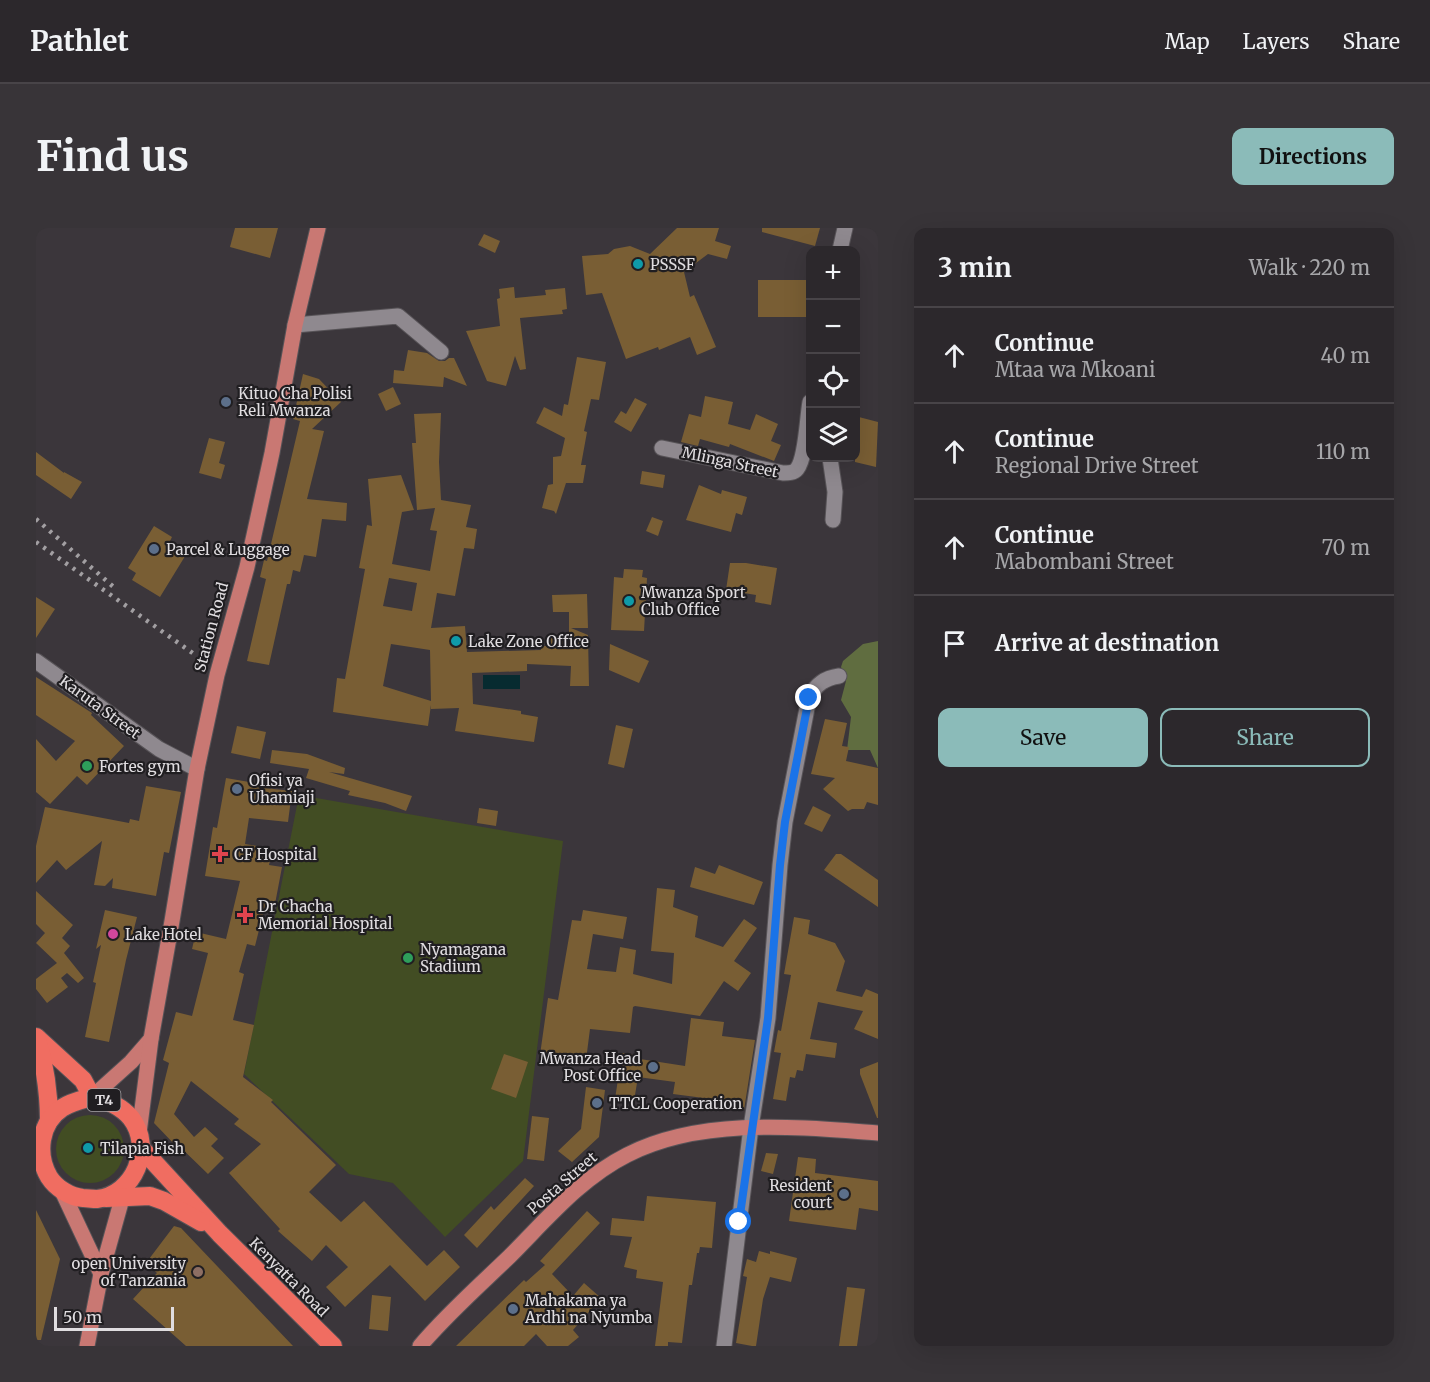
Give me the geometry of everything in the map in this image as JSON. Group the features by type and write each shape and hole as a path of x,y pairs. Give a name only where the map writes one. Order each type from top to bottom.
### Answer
{"highway":[{"name":"T4","path":"36,1037 83,1080 92,1096"},
{"name":"T4","path":"36,1037 48,1086 49,1121"},
{"name":"T4","path":"124,1191 98,1199 77,1197 62,1191 43,1167 40,1151 42,1135 49,1121 60,1109 92,1096 120,1108 131,1118 140,1140"},
{"path":"124,1191 139,1164 140,1140"},
{"name":"Kenyatta Road","path":"140,1140 220,1234 333,1346"},
{"name":"Kenyatta Road","path":"124,1191 164,1200 220,1234"}],"main road":[{"name":"Station Road","path":"140,1140 151,1038 196,769 217,675 249,555 318,228"},
{"name":"Station Road","path":"92,1096 132,1062 151,1038"},
{"name":"Posta Street","path":"420,1346 563,1202 596,1174 627,1155 660,1142 689,1135 751,1127 878,1133"},
{"path":"62,1191 101,1274"},
{"path":"87,1346 101,1274 124,1191"}],"street":[{"path":"841,246 845,228"},
{"path":"296,326 398,316 441,352"},
{"name":"Mlinga Street","path":"662,448 792,473 797,469 806,444"},
{"path":"831,462 835,492 833,520"},
{"name":"Karuta Street","path":"36,661 159,749 196,769"},
{"path":"724,1346 751,1127 768,1018 780,865 791,788 809,698 820,682 839,676"}],"green space":[{"path":"878,641 878,768 870,750 847,750 851,717 841,700 846,681 841,667 843,661 863,644"},
{"name":"Nyamagana Stadium","path":"299,795 563,841 523,1161 445,1237 393,1183 349,1174 244,1074"},
{"path":"97,1115 109,1121 118,1130 124,1142 122,1162 114,1173 97,1183 83,1183 66,1173 58,1162 56,1142 66,1125 77,1117"}],"water":[{"path":"483,675 520,675 520,689 483,689"}],"building":[{"path":"235,228 278,228 270,258 230,247"},
{"path":"677,228 719,228 715,241 731,246 727,259 708,254 684,272 690,297 694,295 716,347 697,355 690,337 659,350 658,347 626,359 602,293 586,295 582,256 608,254 614,249 630,246 650,254"},
{"path":"762,228 820,228 815,246 762,232"},
{"path":"484,234 500,241 495,253 478,245"},
{"path":"758,280 806,280 806,317 758,317"},
{"path":"514,287 515,298 546,295 545,290 565,288 567,309 562,310 563,314 520,318 526,369 520,370 515,356 506,386 487,381 466,331 500,326 497,299 500,298 499,289"},
{"path":"408,350 427,353 439,361 454,358 467,386 444,377 443,387 393,383 394,370 404,371"},
{"path":"577,357 606,362 599,400 591,399 584,431 587,432 581,465 586,465 583,483 566,483 556,514 554,511 542,508 548,485 553,484 553,457 561,456 565,438 536,423 544,407 562,416 564,404 568,405"},
{"path":"303,374 319,379 341,402 312,429 324,431 307,499 347,503 346,521 322,519 316,557 304,555 300,572 293,570 290,584 287,584 269,665 247,661 266,579 260,577 264,560 267,561 300,421 293,419"},
{"path":"393,387 401,404 386,411 378,394"},
{"path":"705,396 733,402 728,424 750,430 756,414 778,424 771,441 781,445 774,461 730,444 729,447 700,439 698,446 681,442 689,414 701,417"},
{"path":"635,398 647,404 631,432 614,422 621,411 626,414"},
{"path":"441,413 439,462 441,500 471,505 466,527 477,529 474,549 464,548 455,596 437,593 431,628 465,626 467,652 541,650 541,646 549,646 549,638 569,638 569,612 553,612 552,595 587,594 588,628 571,628 588,635 589,686 570,686 571,666 527,664 527,671 472,673 473,704 521,711 521,714 538,717 534,742 455,731 459,708 431,709 431,705 428,726 333,712 337,678 345,679 365,569 359,568 367,525 372,526 368,479 401,475 414,510 402,512 392,564 430,571 437,531 430,530 435,508 417,510 412,443 416,443 414,414","holes":["389,578 417,583 412,611 383,606","391,644 430,650 431,701 383,686"]},
{"path":"860,417 878,422 876,467 855,462 860,462"},
{"path":"209,438 225,442 219,463 225,465 221,479 199,473"},
{"path":"36,452 64,473 82,482 71,499 36,475"},
{"path":"642,471 665,475 663,488 640,484"},
{"path":"699,485 721,494 722,490 747,497 742,515 736,513 731,532 686,520"},
{"path":"652,517 663,521 658,536 646,531"},
{"path":"154,526 172,537 169,543 187,553 160,597 132,580 136,573 128,568"},
{"path":"730,563 777,568 771,605 755,602 756,595 726,590"},
{"name":"Mwanza Sport Club Office","path":"624,569 643,570 642,577 647,578 644,631 611,630 614,577 623,578"},
{"path":"36,597 55,609 36,638"},
{"path":"610,644 649,661 639,683 609,670"},
{"path":"36,677 92,713 91,715 124,746 87,785 77,776 50,804 36,792 36,739 56,761 75,741 36,715"},
{"path":"825,719 847,723 842,746 849,747 846,761 878,768 878,805 867,802 864,809 848,811 823,789 835,778 811,774"},
{"path":"616,725 633,729 624,768 608,764"},
{"path":"237,726 266,732 260,759 231,753"},
{"path":"272,750 307,754 345,768 344,774 329,772 412,796 406,811 385,803 348,795 350,791 306,778 309,769 270,763"},
{"path":"226,778 255,783 255,787 292,791 288,822 249,818 245,844 263,847 261,857 270,860 269,865 282,867 275,904 266,902 255,946 247,944 239,972 244,974 233,1020 254,1025 243,1077 273,1100 271,1102 336,1165 309,1192 341,1222 364,1201 427,1266 444,1250 460,1267 425,1301 390,1265 345,1307 326,1287 348,1267 326,1245 312,1261 278,1231 280,1229 229,1173 261,1144 234,1124 239,1119 191,1081 174,1114 194,1137 205,1127 218,1139 211,1146 224,1158 208,1174 154,1123 169,1063 163,1060 176,1012 192,1016 208,953 192,949 196,932 226,939 240,881 205,876 213,827 217,828"},
{"path":"146,786 181,792 169,853 164,852 156,896 112,888 113,878 105,886 94,885 102,841 66,870 57,860 36,883 36,846 45,807 129,823 130,819 139,821"},
{"path":"813,806 831,815 822,832 804,824"},
{"path":"479,808 498,811 496,826 477,823"},
{"path":"836,854 841,854 878,880 878,907 824,870"},
{"path":"719,865 763,882 754,905 690,887 695,867 715,874"},
{"path":"657,888 675,890 673,907 698,916 695,937 723,947 744,919 757,928 734,961 751,973 738,991 724,981 700,1016 635,1006 630,1033 590,1029 586,1060 540,1055 548,998 558,1000 572,920 581,921 583,910 627,917 623,939 593,934 587,969 616,972 620,947 636,950 633,974 672,984 674,953 651,951"},
{"path":"36,891 73,925 62,938 70,946 64,953 84,978 78,983 67,973 61,978 68,987 47,1003 36,989 36,979 57,963 36,943 45,933 36,924"},
{"path":"105,910 137,917 109,1042 85,1037 101,945 96,949"},
{"path":"794,917 810,920 808,934 835,943 845,961 836,991 862,997 866,989 878,994 878,1039 854,1029 863,1011 818,1002 810,1039 837,1043 835,1058 806,1054 803,1071 797,1070 795,1078 790,1077 786,1101 773,1099 781,1053 774,1052 778,1030 781,1031 791,975 784,974"},
{"path":"691,1018 724,1022 722,1036 755,1040 744,1110 727,1108 727,1101 673,1094 675,1082 638,1077 634,1101 615,1099 622,1053 641,1056 640,1059 685,1066"},
{"path":"504,1054 528,1062 516,1098 491,1089"},
{"path":"878,1062 878,1118 877,1118 860,1069"},
{"path":"586,1087 605,1090 599,1137 572,1162 558,1151 581,1129"},
{"path":"532,1116 549,1118 544,1161 527,1159"},
{"path":"766,1153 778,1154 773,1174 761,1171"},
{"path":"798,1157 816,1159 815,1173 878,1181 878,1211 859,1208 856,1230 789,1221"},
{"path":"525,1178 534,1186 477,1248 464,1235 491,1206 494,1210"},
{"path":"647,1196 716,1202 712,1248 700,1247 697,1253 692,1285 689,1285 682,1343 668,1342 668,1346 655,1346 663,1282 636,1278 637,1270 624,1267 632,1237 610,1235 612,1218 644,1221"},
{"path":"36,1210 60,1259 41,1340 36,1340"},
{"path":"587,1211 600,1223 552,1274 573,1296 584,1283 601,1298 573,1330 579,1337 568,1346 547,1346 536,1334 524,1346 456,1346 524,1280 526,1282 545,1265 540,1261"},
{"path":"174,1226 181,1228 293,1346 186,1346 133,1299 157,1273 146,1263"},
{"path":"759,1251 770,1254 770,1251 797,1258 791,1282 770,1277 763,1299 756,1346 752,1346 736,1343 747,1277 743,1276 747,1259 756,1262"},
{"path":"847,1287 865,1289 857,1346 839,1346"},
{"path":"372,1295 391,1297 388,1331 369,1329"}],"railway":[{"path":"36,519 117,590"},
{"path":"36,542 194,654"}],"place":[{"name":"PSSSF","path":"638,264"},
{"name":"Kituo Cha Polisi Reli Mwanza","path":"226,402"},
{"name":"Parcel & Luggage","path":"154,549"},
{"name":"Mwanza Sport Club Office","path":"629,601"},
{"name":"Lake Zone Office","path":"456,641"},
{"name":"Fortes gym","path":"87,766"},
{"name":"Ofisi ya Uhamiaji","path":"237,789"},
{"name":"CF Hospital","path":"220,854"},
{"name":"Dr Chacha Memorial Hospital","path":"245,915"},
{"name":"Lake Hotel","path":"113,934"},
{"name":"Nyamagana Stadium","path":"408,958"},
{"name":"Mwanza Head Post Office","path":"653,1067"},
{"name":"TTCL Cooperation","path":"597,1103"},
{"name":"Tilapia Fish","path":"88,1148"},
{"name":"Resident court","path":"844,1194"},
{"name":"open University of Tanzania","path":"198,1272"},
{"name":"Mahakama ya Ardhi na Nyumba","path":"513,1309"}],"route":[{"path":"739,1222 768,1018 785,822 809,698"}]}
